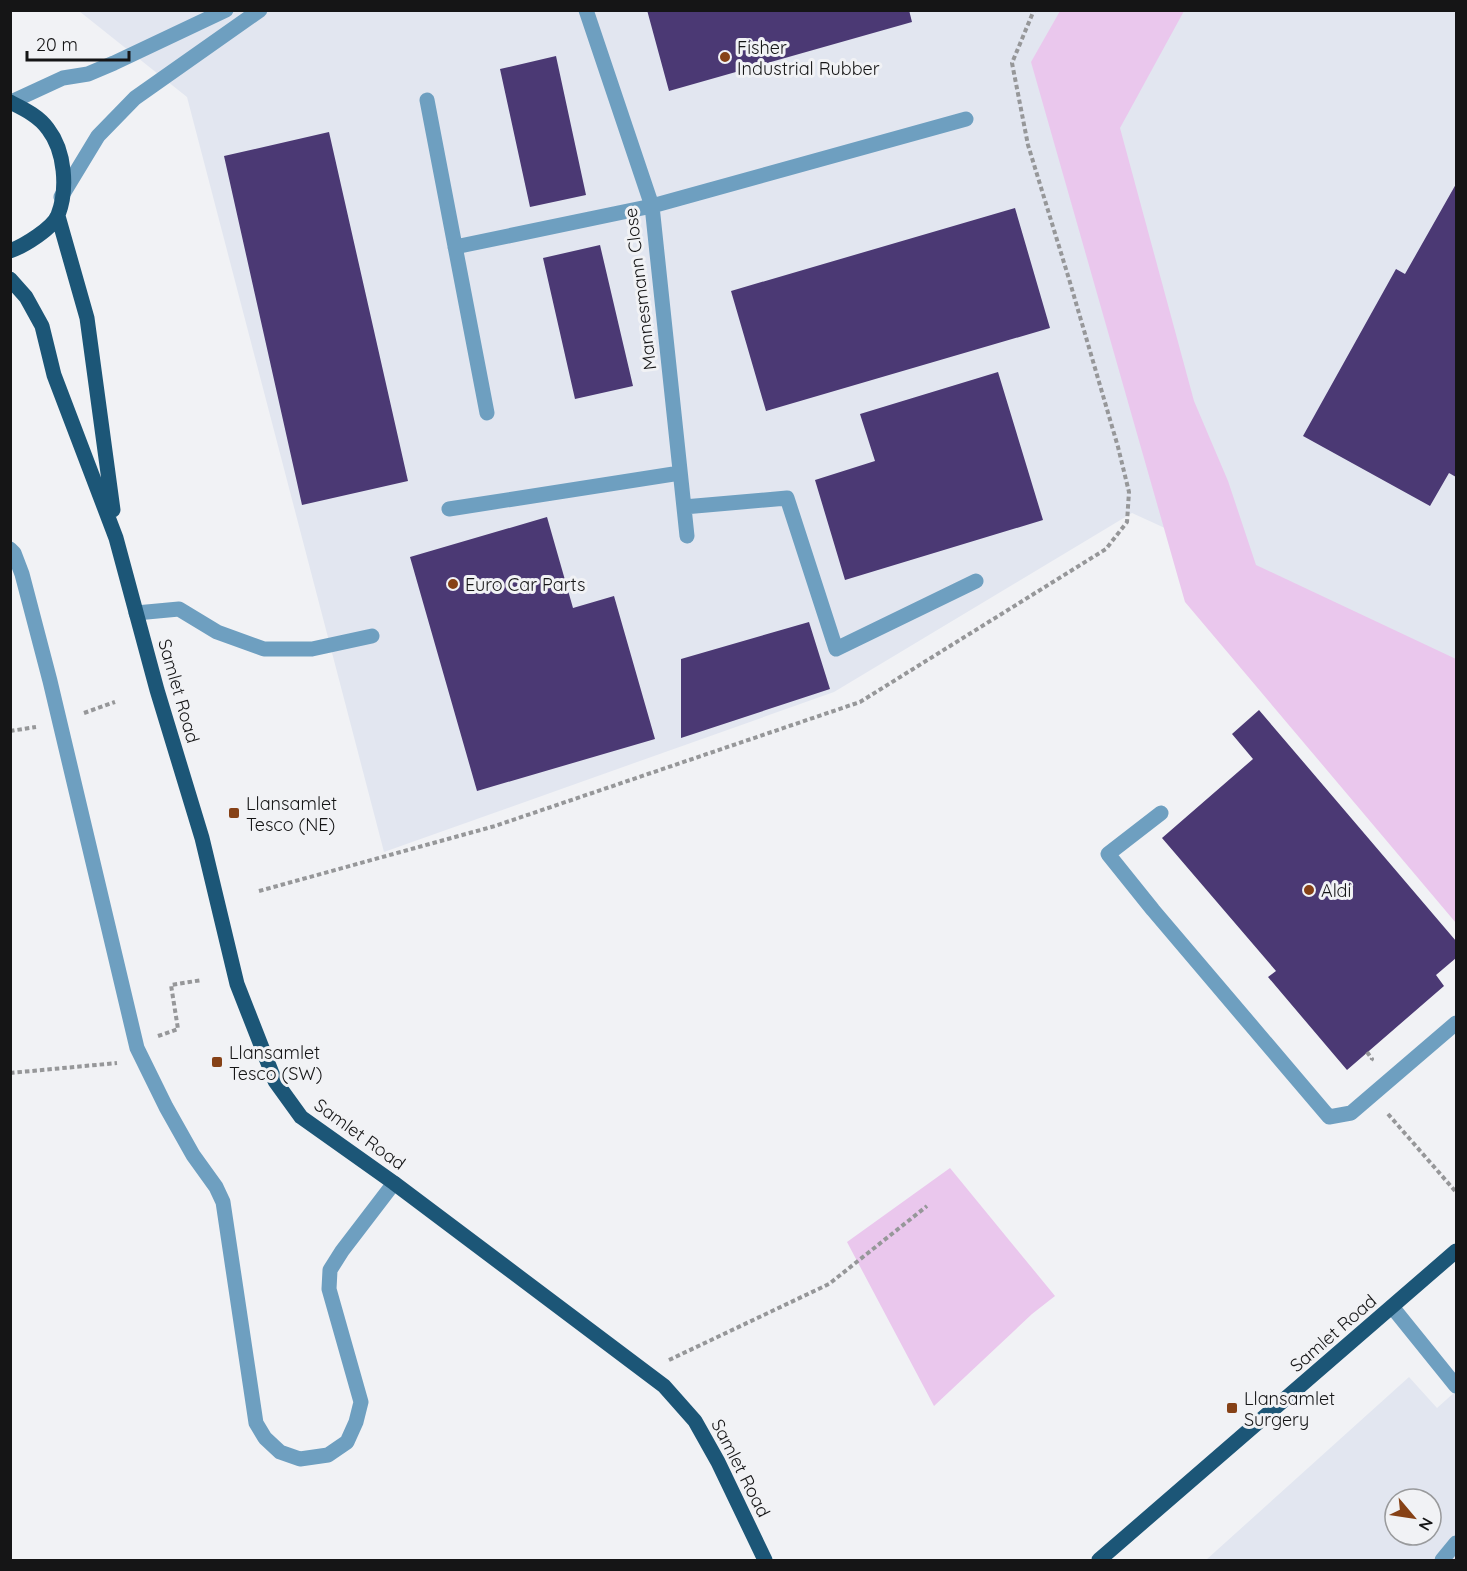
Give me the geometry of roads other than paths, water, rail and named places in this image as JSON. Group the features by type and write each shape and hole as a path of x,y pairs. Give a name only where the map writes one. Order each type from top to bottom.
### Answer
{"main road":[{"path":"10,251 40,234 58,216 64,173 59,150 48,129 32,113 11,102"},
{"name":"Samlet Road","path":"58,216 87,318 116,538"},
{"name":"Samlet Road","path":"10,279 26,297 42,326 54,375 116,538 157,690 202,838 237,984 274,1081 301,1117 394,1183 664,1386 695,1421 718,1462 765,1560"},
{"name":"Samlet Road","path":"1099,1560 1393,1308 1456,1251"}],"street":[{"path":"11,102 63,78 88,74 114,63 226,10"},
{"path":"62,197 98,136 135,98 260,10"},
{"name":"Mannesmann Close","path":"586,10 652,206 687,536"},
{"path":"427,100 487,413"},
{"path":"455,247 652,206 966,119"},
{"path":"449,509 680,472"},
{"path":"684,507 787,498 836,649 976,581"},
{"path":"10,549 14,553 22,574 60,721 137,1048 166,1107 194,1155 216,1186 223,1202 256,1423 265,1438 280,1452 300,1459 328,1455 346,1442 356,1422 361,1402 329,1289 330,1270 394,1183"},
{"path":"136,613 179,609 217,632 264,649 312,649 372,636"},
{"path":"1161,813 1108,854 1329,1117 1351,1113 1456,1023"},
{"path":"1393,1308 1456,1386"},
{"path":"1442,1560 1456,1543"}],"place":[{"name":"Fisher Industrial Rubber","path":"725,57"},
{"name":"Euro Car Parts","path":"453,584"},
{"name":"Llansamlet Tesco (NE)","path":"234,813"},
{"name":"Aldi","path":"1309,890"},
{"name":"Llansamlet Tesco (SW)","path":"217,1062"},
{"name":"Llansamlet Surgery","path":"1232,1408"}]}
